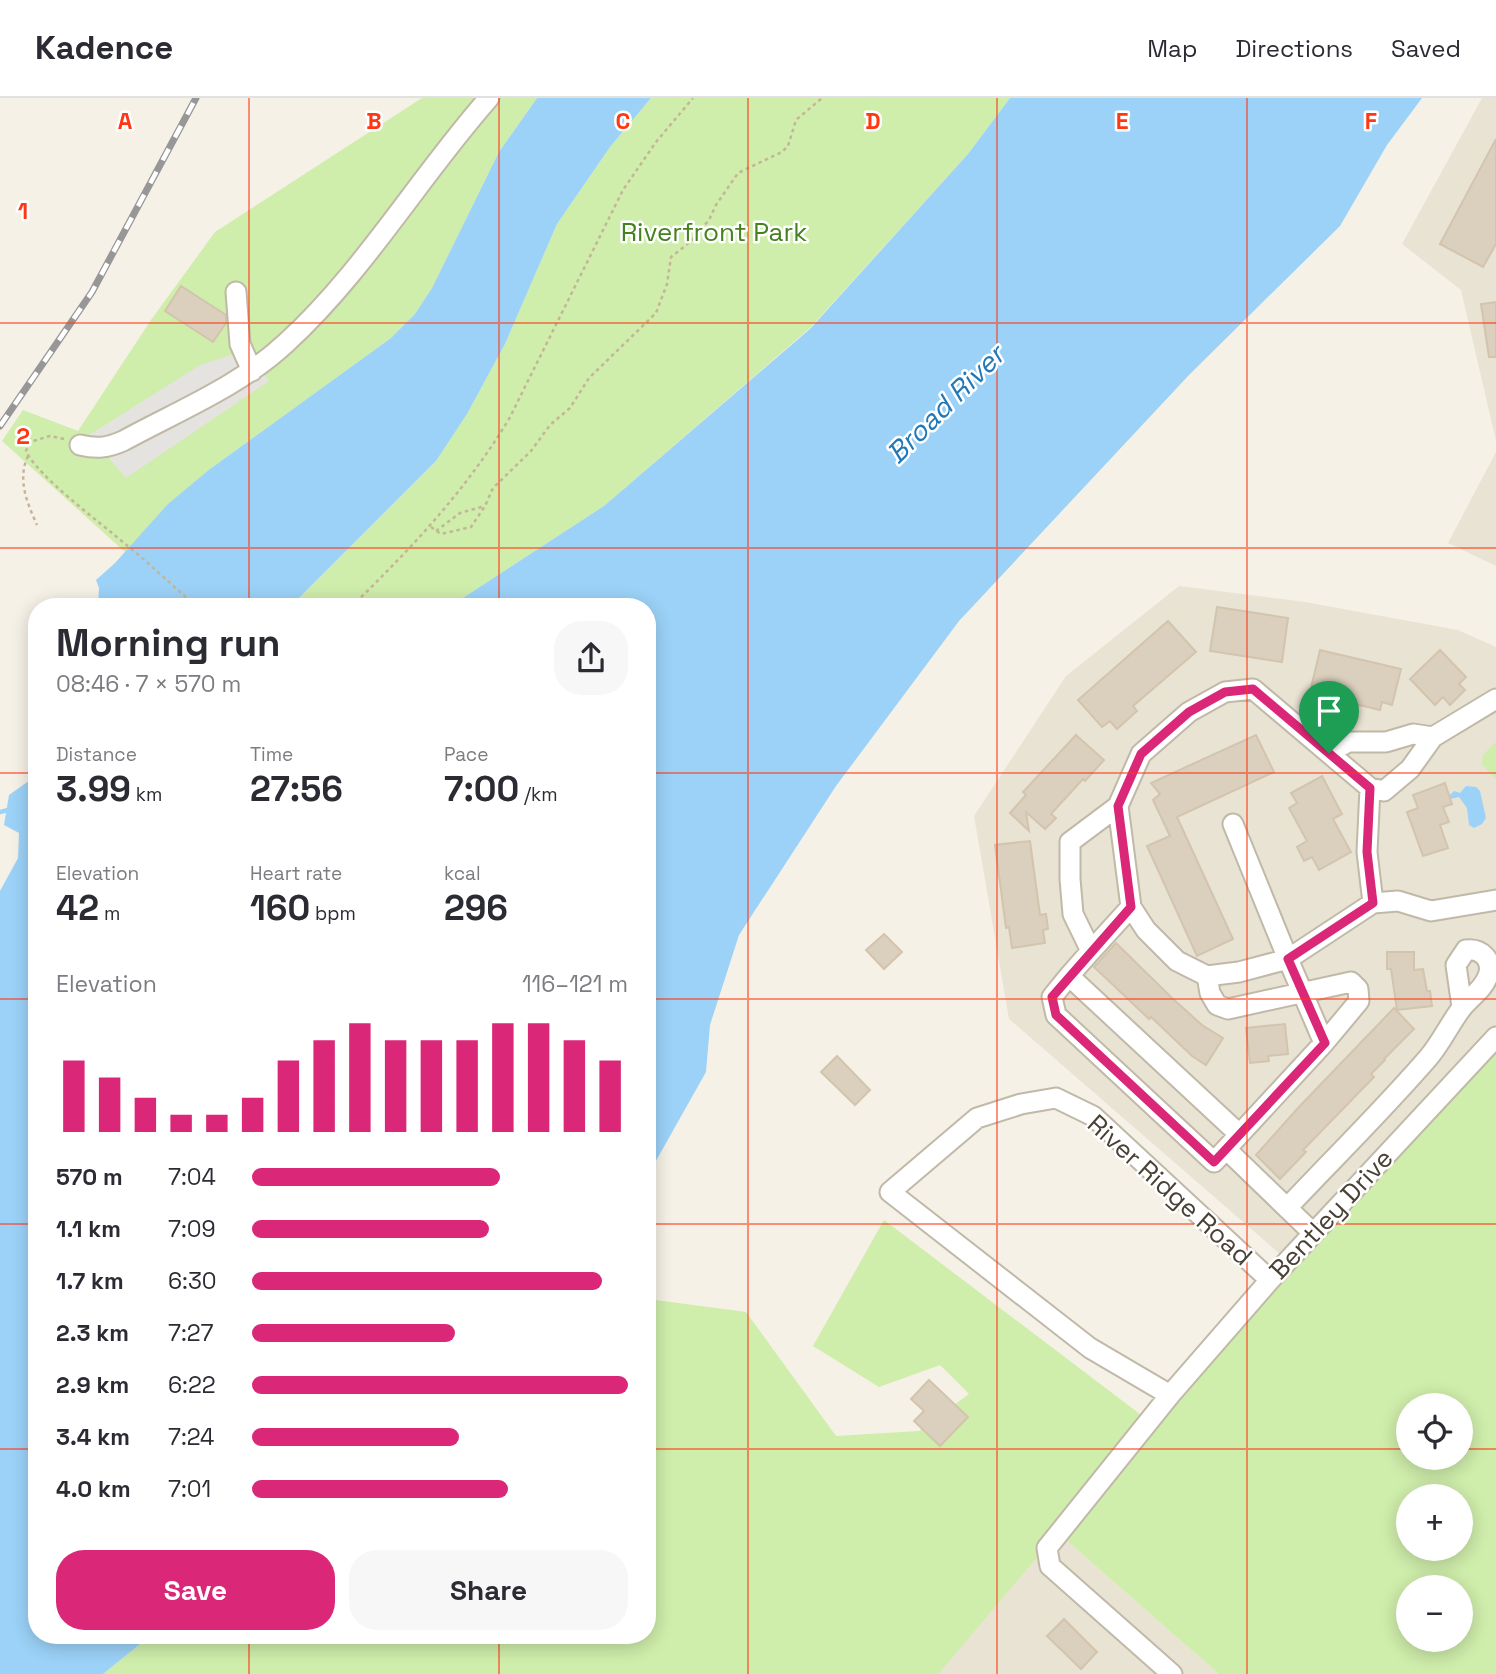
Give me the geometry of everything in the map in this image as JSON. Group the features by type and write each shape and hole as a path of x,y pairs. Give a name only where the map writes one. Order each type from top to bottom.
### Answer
{"street":[{"path":"80,445 96,449 111,447 252,371 286,344 326,302 489,98"},
{"path":"236,292 240,344 252,371"},
{"path":"1091,951 1073,914 1070,842 1118,806 1141,754 1189,712 1225,692 1253,689 1370,788 1384,791 1410,769 1433,737 1496,699"},
{"path":"1329,753 1348,742 1386,742 1413,734 1433,737"},
{"path":"1370,788 1367,852 1373,903"},
{"path":"1118,806 1131,907 1146,930 1177,961 1207,976 1239,972 1288,959 1373,903 1398,901 1431,911 1496,900"},
{"path":"1233,824 1325,1043"},
{"path":"1131,907 1052,997 1056,1015 1227,1148"},
{"path":"1069,976 1227,1148 1313,1233"},
{"path":"1207,976 1210,993 1216,1005 1228,1009 1351,982 1358,989 1359,1001 1325,1043 1227,1148"},
{"path":"1287,1208 1428,1058 1462,1007"},
{"name":"Bentley Drive","path":"1172,1674 1051,1566 1046,1548 1170,1395 1270,1280 1496,1037"},
{"name":"River Ridge Road","path":"1170,1395 1090,1348 890,1192 977,1118 1021,1104 1056,1098 1093,1116 1270,1280"}],"path":[{"path":"360,598 431,527 472,476 509,419 623,190 656,142 693,98"},
{"path":"431,527 441,534 471,527 493,488 531,450 550,425 570,408 589,378 656,313 667,284 671,257 690,242 709,220 735,176 782,152 788,146 796,120 822,98"},
{"path":"37,525 23,482 28,456 26,447 40,437 57,437 80,445"},
{"path":"28,456 77,505 187,598"},
{"path":"436,531 460,513 485,506"}],"shaded area":[{"path":"1482,98 1496,98 1496,441 1461,290 1402,244"},
{"path":"249,349 269,381 126,478 89,435 200,365"},
{"path":"1496,452 1496,566 1448,543"},
{"path":"1179,586 1305,602 1458,630 1496,647 1496,1037 1288,1261 1009,1019 974,816 1066,676"},
{"path":"1058,1533 1219,1674 937,1674"}],"green space":[{"path":"422,98 537,98 499,152 432,288 415,314 391,338 210,469 188,598 176,598 2,441 23,410 78,431 151,320 215,232"},
{"name":"Riverfront Park","path":"651,98 1010,98 968,154 810,328 604,506 463,598 299,598 436,461 467,414 505,344 557,224 610,147"},
{"path":"1496,742 1496,779 1482,765 1483,755"},
{"path":"1496,1037 1496,1674 1219,1674 1058,1533 938,1674 103,1674 140,1644 656,1644 656,1300 746,1312 836,1436 919,1431 969,1394 940,1365 879,1387 813,1346 884,1220 1149,1421"}],"water":[{"path":"537,98 651,98 610,147 557,224 505,344 467,414 436,461 299,598 98,598 96,580 115,563 168,504 210,469 391,338 415,314 432,288 499,152"},
{"name":"Broad River","path":"1010,98 1422,98 1387,145 1340,226 1189,375 959,621 836,786 739,935 710,1025 706,1072 656,1161 656,598 463,598 604,506 810,329 968,154"},
{"path":"28,782 28,1644 140,1644 103,1674 0,1674 0,891 18,858 19,833 4,825 9,795"},
{"path":"1466,786 1476,787 1480,791 1486,818 1474,828 1469,825 1467,808 1459,797 1450,799 1449,796 1454,791 1460,793"}],"building":[{"path":"1496,139 1496,244 1483,267 1440,244"},
{"path":"181,286 226,315 226,323 213,342 165,311"},
{"path":"1496,302 1496,357 1489,357 1481,304"},
{"path":"1217,607 1288,618 1282,662 1210,651"},
{"path":"1168,621 1196,652 1133,706 1137,711 1117,729 1110,721 1102,727 1078,700"},
{"path":"1320,650 1401,669 1392,705 1382,702 1380,710 1322,696 1323,691 1311,688"},
{"path":"1440,650 1466,677 1459,684 1465,690 1450,705 1443,697 1435,705 1410,679"},
{"path":"1076,735 1104,760 1051,814 1056,818 1045,829 1026,812 1029,831 1010,813 1026,795 1023,792"},
{"path":"1256,735 1274,772 1177,817 1233,939 1197,956 1147,846 1170,836 1153,800 1160,794 1151,783"},
{"path":"1322,776 1342,814 1333,819 1351,852 1319,870 1312,857 1304,861 1297,847 1307,841 1289,808 1297,803 1291,793"},
{"path":"1445,783 1452,804 1443,807 1449,822 1440,825 1448,848 1423,856 1407,812 1418,808 1413,795"},
{"path":"1030,841 1040,915 1046,914 1048,929 1043,930 1045,943 1012,948 1009,927 1006,928 995,845"},
{"path":"884,934 902,952 884,969 866,950"},
{"path":"1116,943 1202,1025 1223,1038 1206,1065 1192,1056 1151,1017 1149,1019 1094,967"},
{"path":"1387,952 1414,952 1414,970 1423,969 1432,1006 1397,1010 1391,969 1387,969"},
{"path":"1394,1008 1414,1029 1384,1059 1371,1074 1374,1077 1303,1150 1306,1152 1280,1179 1256,1155"},
{"path":"1285,1024 1288,1054 1268,1056 1269,1061 1250,1063 1246,1028"},
{"path":"837,1056 870,1090 855,1105 821,1072"},
{"path":"929,1380 968,1417 940,1446 914,1421 924,1411 911,1399"},
{"path":"1064,1619 1097,1652 1081,1669 1047,1636"}],"waterway":[{"path":"0,812 12,809"}],"railway":[{"path":"0,426 92,292 196,98"}],"route":[{"path":"1253,689 1329,753 1370,788 1367,852 1373,903 1288,959 1325,1043 1214,1162 1056,1015 1052,997 1131,907 1118,806 1141,754 1189,712 1225,692 1253,689"}]}
